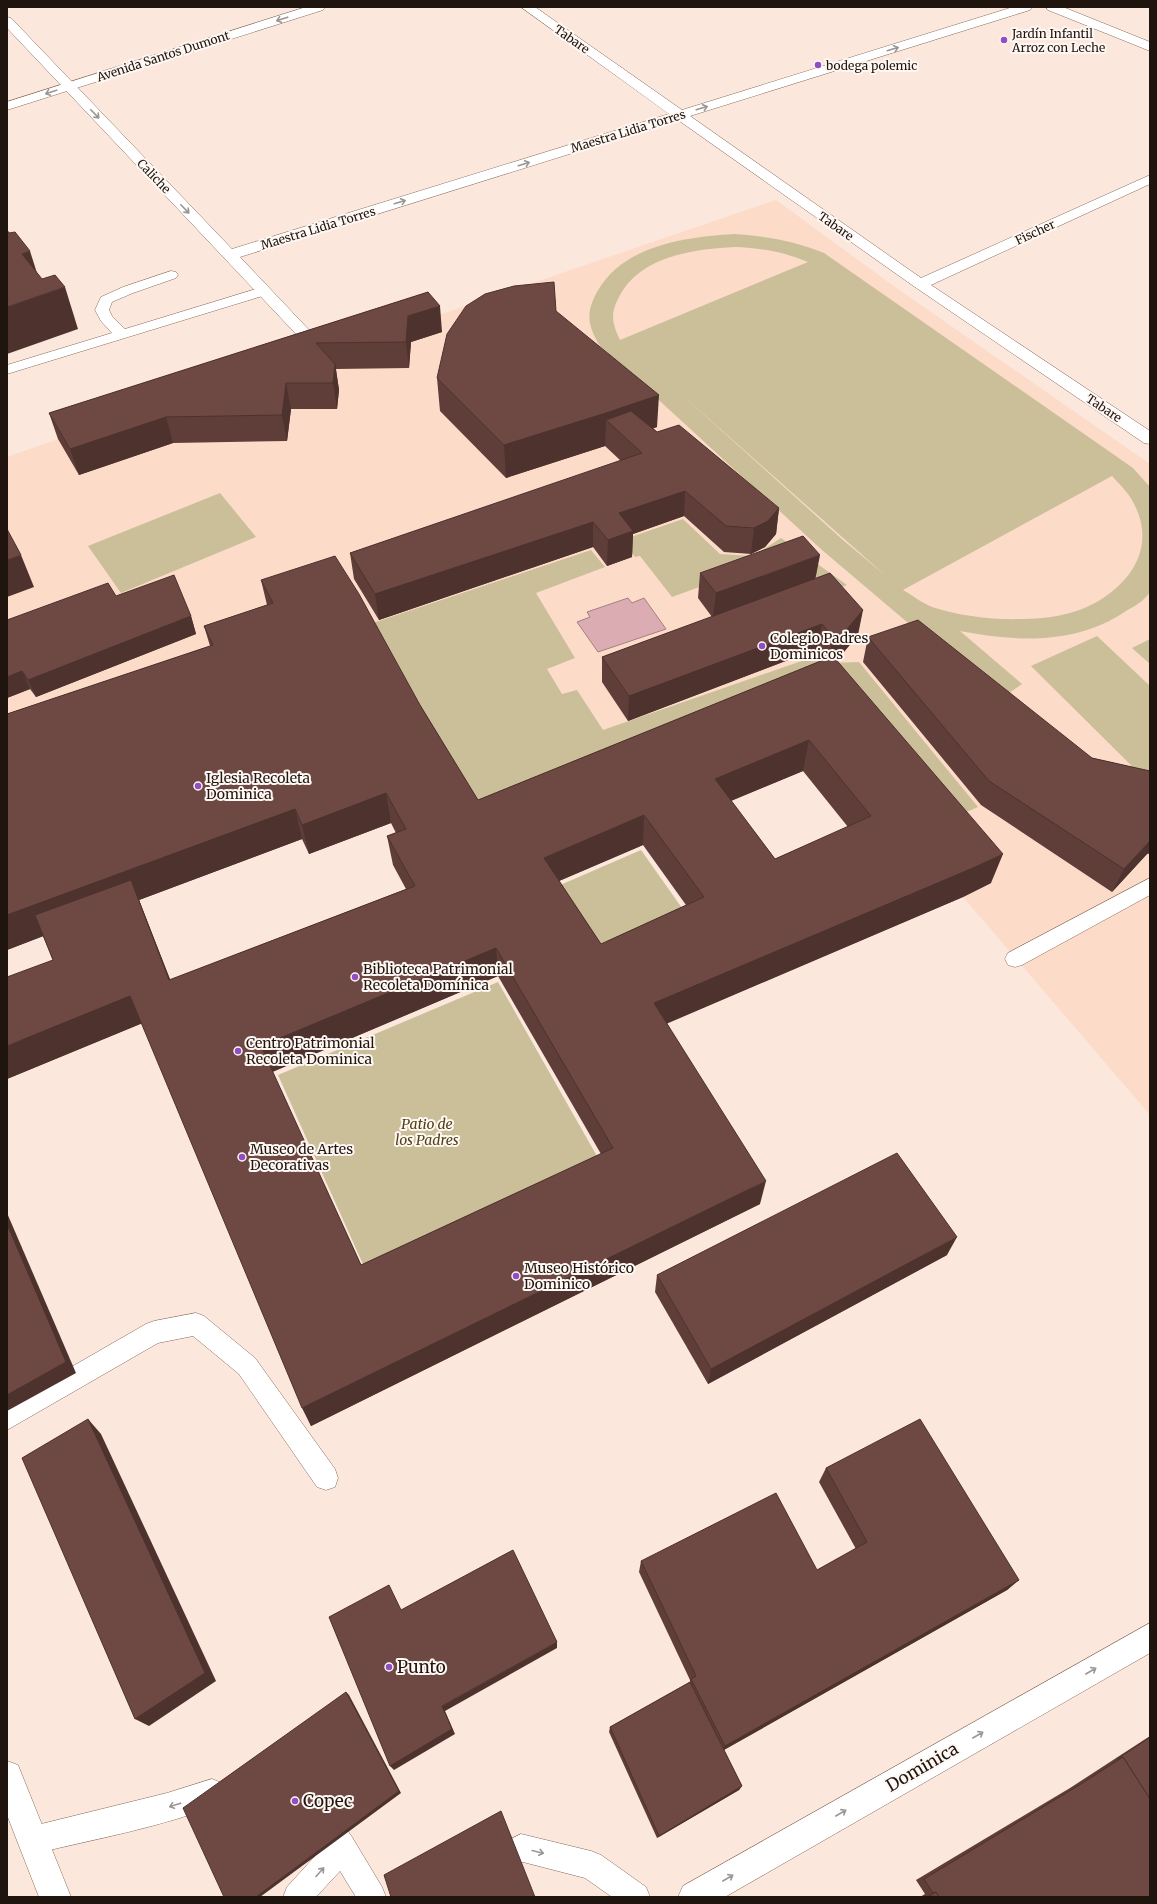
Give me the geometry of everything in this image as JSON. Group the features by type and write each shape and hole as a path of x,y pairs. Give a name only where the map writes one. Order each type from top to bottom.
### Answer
{"street":[{"name":"Avenida Santos Dumont","path":"7,106 319,7"},
{"name":"Tabare","path":"527,7 920,284 1150,439"},
{"name":"Maestra Lidia Torres","path":"229,255 1026,7"},
{"path":"1052,7 1150,47"},
{"name":"Caliche","path":"7,20 302,331"},
{"name":"Fischer","path":"920,284 1150,179"},
{"path":"1133,187 1150,197"},
{"name":"Dominica","path":"694,1897 1150,1637"},
{"path":"7,1776 55,1897"}],"lane":[{"path":"122,335 106,318 102,310 106,300 128,290 170,275"},
{"path":"7,370 264,291"},
{"path":"1015,959 1150,886"},
{"path":"7,1418 154,1332 196,1324 247,1366 326,1478"},
{"path":"33,1840 167,1807 212,1793"},
{"path":"298,1897 339,1844 372,1897"},
{"path":"468,1876 521,1848 591,1865 636,1897"}],"shaded area":[{"name":"Colegio Padres Dominicos","path":"776,200 895,287 1150,464 1150,1115 963,897 991,883 827,688 481,830 280,635 7,749 7,457 430,318"},
{"path":"628,598 632,603 644,598 666,629 598,652 577,622 590,617 587,612"}],"green space":[{"path":"734,234 757,236 791,242 824,253 1133,468 1150,487 1150,592 1148,595 1136,605 1107,622 1087,630 1066,635 1045,638 1024,638 981,635 960,631 1022,684 999,700 822,550 600,346 591,326 590,313 593,300 608,276 639,254 657,246 676,241 715,235","holes":["735,247 772,251 808,262 620,340 613,318 614,308 628,283 640,272 670,257 703,250","682,395 886,576 843,540","1112,476 1131,498 1140,518 1142,533 1141,548 1137,561 1129,574 1107,595 1085,608 1068,614 1031,619 976,617 932,607 903,590"]},
{"path":"220,493 256,537 121,593 88,546"},
{"path":"683,519 720,554 753,556 781,538 847,585 828,592 798,559 787,555 672,597 640,556 635,557 622,540"},
{"path":"591,550 605,567 536,593 575,658 547,669 562,694 577,690 603,730 819,655 827,663 859,662 978,807 940,823 826,688 481,830 364,626"},
{"path":"1097,636 1150,686 1150,784 1031,666"},
{"path":"1150,639 1150,664 1132,648"},
{"path":"641,850 694,925 601,966 551,889"},
{"name":"Patio de los Padres","path":"498,982 606,1172 371,1282 278,1075"}],"building":[{"path":"7,230 9,233 15,232 30,251 22,254 42,279 55,275 65,287 7,307"},
{"path":"554,282 556,311 659,395 504,445 437,378 447,334 466,306 485,294 514,286"},
{"path":"428,292 440,306 408,316 406,342 316,343 335,364 333,383 286,383 282,415 166,417 70,449 49,413"},
{"path":"631,411 657,432 679,425 779,508 768,521 754,528 726,526 685,491 619,513 633,531 608,540 593,522 375,594 350,553 642,453 606,420"},
{"path":"7,529 21,555 7,560"},
{"path":"803,536 820,555 716,593 700,573"},
{"path":"335,556 359,594 420,705 478,800 833,656 1003,854 654,1003 766,1181 302,1408 130,996 7,1046 7,977 53,960 35,915 131,880 169,980 415,886 387,836 406,829 386,793 302,825 295,809 7,915 7,714 213,645 204,626 273,603 261,580","holes":["809,740 871,816 775,859 715,779","644,815 704,897 601,944 544,858","496,948 613,1148 361,1265 261,1046"]},
{"path":"830,573 863,610 843,634 833,637 822,624 629,696 602,657"},
{"path":"174,575 191,616 28,680 22,671 7,677 7,620 108,583 116,596"},
{"path":"918,620 1092,758 1150,771 1150,841 1124,869 989,781 868,637"},
{"path":"897,1153 957,1237 711,1369 657,1275"},
{"path":"7,1224 66,1362 7,1395"},
{"path":"88,1419 205,1673 135,1719 22,1458"},
{"path":"920,1419 1019,1580 725,1746 691,1679 696,1676 641,1561 776,1493 817,1570 867,1542 826,1468"},
{"path":"513,1550 557,1642 442,1706 452,1729 390,1766 329,1617 389,1585 401,1610"},
{"path":"690,1682 742,1786 659,1836 610,1727"},
{"name":"Copec","path":"346,1692 399,1791 256,1897 224,1897 183,1808"},
{"path":"1149,1738 1150,1799 1123,1757 1117,1759"},
{"path":"1123,1757 1150,1799 1150,1897 939,1897 936,1892 933,1893 924,1879"},
{"path":"501,1811 535,1897 391,1897 384,1875"},
{"path":"936,1892 939,1897 928,1897"}],"place":[{"name":"Jardín Infantil Arroz con Leche","path":"1004,40"},
{"name":"bodega polemic","path":"818,65"},
{"name":"Colegio Padres Dominicos","path":"762,646"},
{"name":"Iglesia Recoleta Dominica","path":"198,786"},
{"name":"Biblioteca Patrimonial Recoleta Domínica","path":"355,977"},
{"name":"Centro Patrimonial Recoleta Dominica","path":"238,1051"},
{"name":"Museo de Artes Decorativas","path":"242,1157"},
{"name":"Museo Histórico Dominico","path":"516,1276"},
{"name":"Punto","path":"389,1667"},
{"name":"Copec","path":"295,1801"}]}
